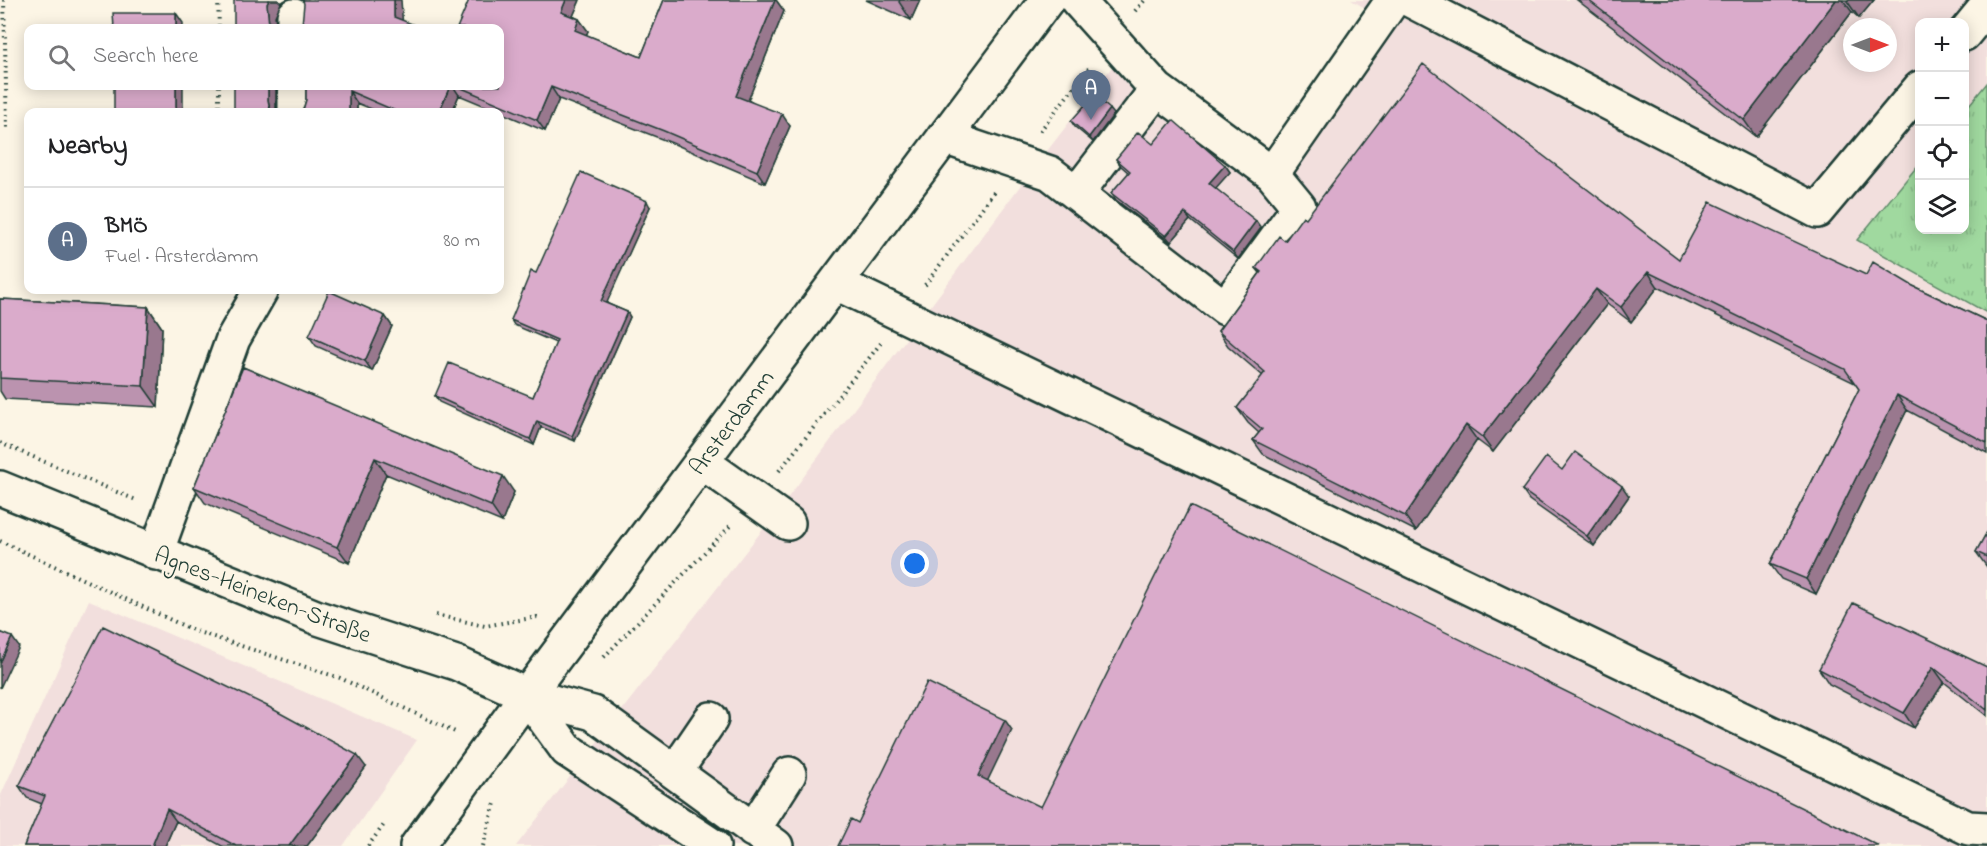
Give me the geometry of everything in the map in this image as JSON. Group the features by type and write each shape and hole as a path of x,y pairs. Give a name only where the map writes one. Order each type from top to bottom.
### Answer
{"street":[{"name":"Arsterdamm","path":"417,846 490,771 527,695 1047,0"},
{"path":"944,138 1050,173 1225,308 1299,207 1272,174 1157,89 1077,0"},
{"path":"1272,174 1394,0"},
{"path":"1410,0 1817,211 1915,94"},
{"path":"1969,28 1987,6"},
{"path":"1077,194 1157,89"},
{"path":"295,90 295,108"},
{"path":"836,283 1968,828 1987,829"},
{"path":"156,553 232,339 259,294"},
{"path":"702,462 788,523"},
{"name":"Agnes-Heineken-Straße","path":"0,488 318,618 456,663 527,695 594,713 764,838"},
{"path":"527,695 567,750 713,846"},
{"path":"675,772 711,719"},
{"path":"764,838 789,774"}],"path":[{"path":"4,0 7,129"},
{"path":"219,0 219,24"},
{"path":"598,664 756,500 903,315 1016,162 1145,0"},
{"path":"219,90 219,108"},
{"path":"0,443 169,514"},
{"path":"0,541 195,631 340,678 453,730 490,771 483,846"},
{"path":"426,613 485,626 537,617 573,634 606,656"}],"shaded area":[{"path":"1351,0 1987,0 1987,83 1969,105 1969,18 1915,18 1915,169 1858,240 1987,313 1987,846 516,846 796,487 1020,186 1129,45 1276,164 1376,14"},
{"path":"89,600 417,740 343,846 0,846 0,797"}],"green space":[{"path":"1987,83 1987,313 1857,240 1915,169 1915,234 1969,234 1969,105"}],"building":[{"path":"234,0 269,0 267,4 269,24 234,24"},
{"path":"303,0 394,0 394,17 412,24 302,24"},
{"path":"469,0 566,0 561,12 579,19 575,30 641,57 664,0 775,0 736,96 782,114 757,171 664,131 551,87 537,120 466,90 504,90 504,24 459,24"},
{"path":"1588,0 1836,0 1744,120"},
{"path":"113,13 176,13 176,24 114,24"},
{"path":"1423,64 1679,259 1710,202 1866,275 1873,262 1913,286 1987,321 1987,443 1897,395 1806,579 1770,564 1859,389 1845,369 1648,272 1621,307 1596,289 1482,437 1466,425 1405,516 1253,440 1262,429 1237,408 1265,372 1218,331 1261,272 1256,268 1279,236 1285,241 1303,216 1306,218"},
{"path":"114,90 176,90 176,108 114,108"},
{"path":"234,90 268,90 270,108 234,108"},
{"path":"306,90 448,90 441,108 389,108 349,91 349,108 304,108"},
{"path":"1094,95 1110,109 1089,137 1071,121"},
{"path":"1173,120 1225,165 1209,183 1256,221 1233,252 1185,213 1166,236 1111,193 1130,171 1116,159 1138,132 1153,144"},
{"path":"581,172 647,201 601,301 627,312 572,436 537,421 530,439 435,396 449,363 533,397 557,340 511,320 531,271 536,273"},
{"path":"328,294 336,294 385,316 365,361 309,336"},
{"path":"0,299 148,307 143,386 0,378"},
{"path":"243,367 503,476 491,506 375,458 337,547 194,487"},
{"path":"1575,452 1622,486 1587,536 1522,490 1546,457 1562,470"},
{"path":"1190,506 1879,846 838,846 851,819 858,823 927,682 1005,720 978,776 1041,807"},
{"path":"1987,532 1987,557 1976,552"},
{"path":"1853,603 1987,667 1987,710 1933,667 1904,713 1819,669"},
{"path":"103,626 267,706 357,755 289,846 236,846 167,809 152,846 24,846 45,796 19,786"},
{"path":"0,632 12,637 0,663"}],"place":[{"name":"BMÖ","path":"1091,120"}]}
